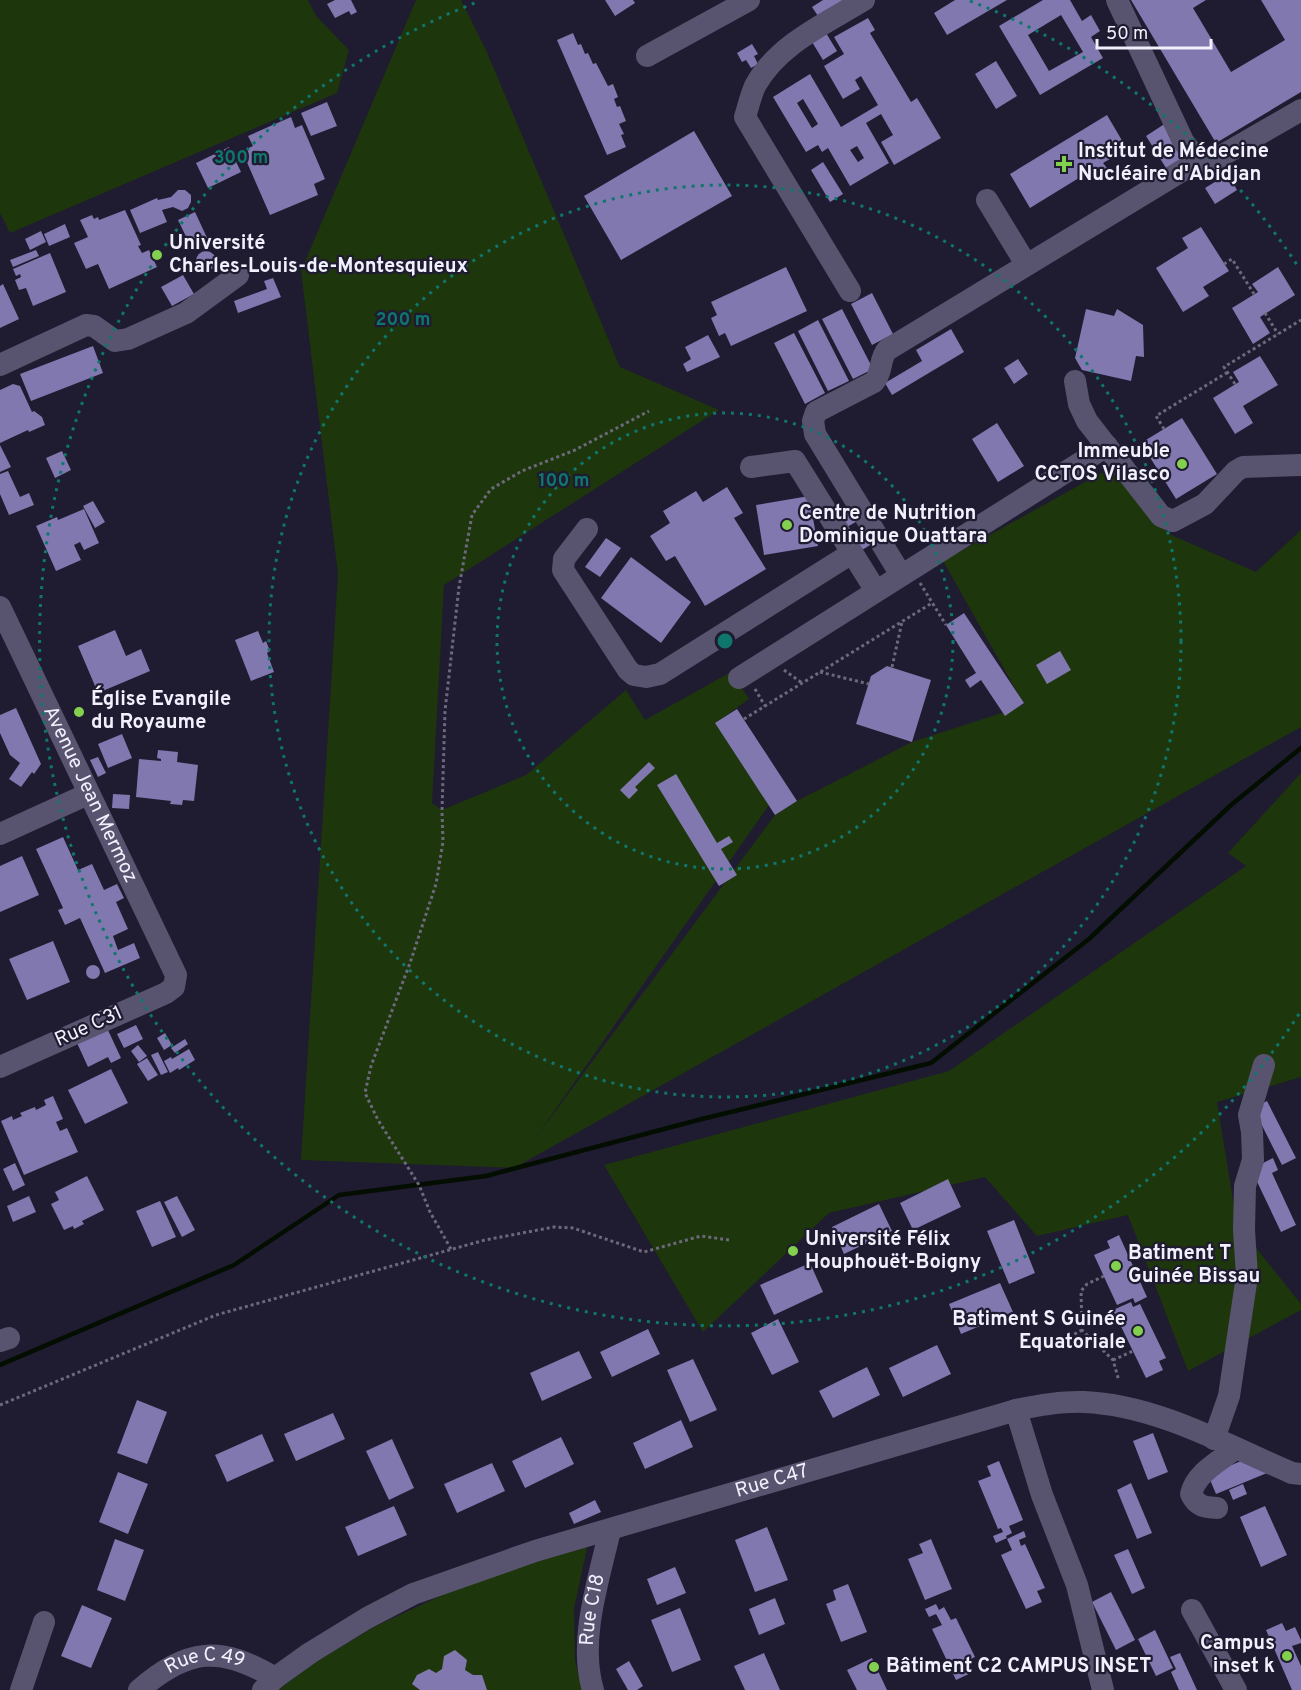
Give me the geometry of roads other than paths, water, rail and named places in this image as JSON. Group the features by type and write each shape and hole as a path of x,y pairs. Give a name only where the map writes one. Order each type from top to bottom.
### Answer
{"street":[{"path":"647,56 749,0"},
{"path":"850,291 745,117 755,87 774,59 791,45 864,0"},
{"path":"1117,0 1183,141 1198,161"},
{"path":"906,572 815,434 813,421 816,412 874,382 879,375 882,356 887,350 1198,161 1207,162 1216,159 1301,110"},
{"path":"987,200 1026,264"},
{"path":"0,365 86,325 94,326 115,341 128,339 186,313 238,275"},
{"path":"1076,381 1079,404 1087,421 1161,516 1173,521 1204,504 1236,471 1238,459 1276,467 1301,465"},
{"path":"739,678 1107,446"},
{"path":"1276,467 1301,453"},
{"path":"751,467 795,461 876,591"},
{"path":"587,529 564,559 563,570 628,670 634,675 646,677 660,674 852,553"},
{"name":"Avenue Jean Mermoz","path":"0,607 176,975 175,984"},
{"path":"0,834 88,794"},
{"name":"Rue C31","path":"0,1067 166,993 175,984"},
{"path":"1214,1439 1229,1396 1248,1276 1244,1230 1245,1186 1253,1160 1249,1115 1264,1065"},
{"name":"Rue C47","path":"269,1684 310,1653 367,1618 413,1594 535,1551 1016,1410 1052,1403 1084,1402 1145,1411 1292,1473 1301,1474"},
{"path":"1016,1410 1042,1495 1077,1585 1103,1690"},
{"path":"1217,1508 1202,1507 1195,1502 1191,1494 1194,1482 1202,1473 1235,1449"},
{"name":"Rue C18","path":"593,1690 587,1658 588,1633 610,1530"},
{"path":"1192,1610 1236,1690"},
{"path":"21,1690 44,1622"},
{"name":"Rue C 49","path":"139,1690 161,1672 175,1665 191,1658 216,1655 239,1659 269,1684"}],"waterway":[{"path":"0,1365 234,1265 339,1195 486,1176 702,1119 931,1063 1089,939 1231,805 1301,748"}],"place":[{"name":"Institut de Médecine Nucléaire d'Abidjan","path":"1064,164"},
{"name":"Université Charles-Louis-de-Montesquieux","path":"157,255"},
{"name":"Immeuble CCTOS Vilasco","path":"1182,464"},
{"name":"Centre de Nutrition Dominique Ouattara","path":"787,525"},
{"name":"Église Evangile du Royaume","path":"79,712"},
{"name":"Université Félix Houphouët-Boigny","path":"793,1251"},
{"name":"Batiment T Guinée Bissau","path":"1116,1266"},
{"name":"Batiment S Guinée Equatoriale","path":"1138,1331"},
{"name":"Campus inset k","path":"1287,1656"},
{"name":"Bâtiment C2 CAMPUS INSET","path":"874,1667"}]}
